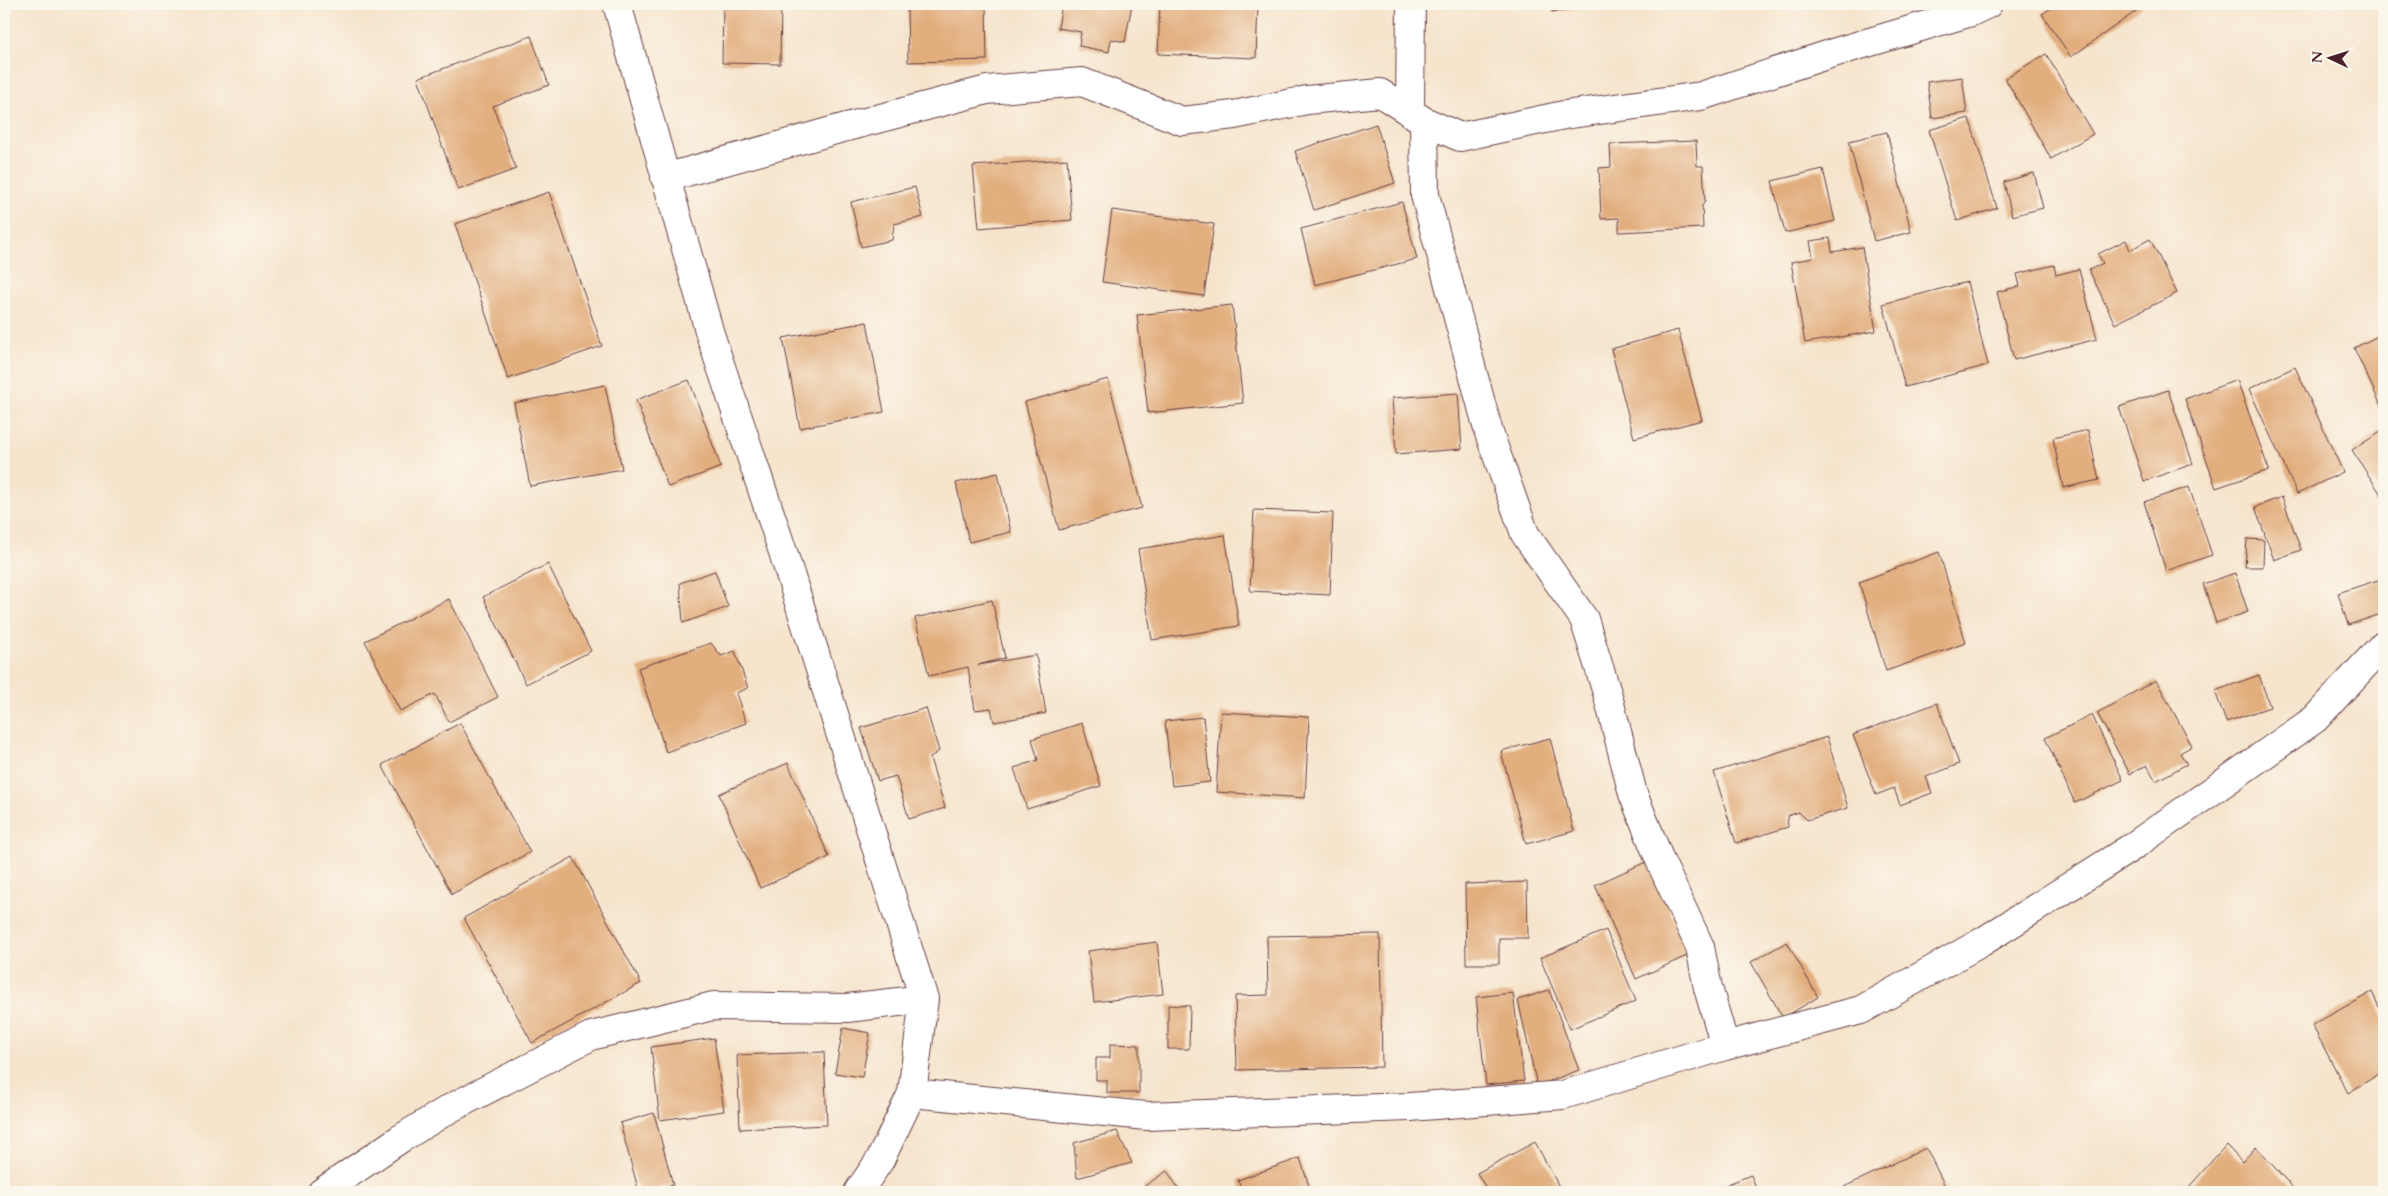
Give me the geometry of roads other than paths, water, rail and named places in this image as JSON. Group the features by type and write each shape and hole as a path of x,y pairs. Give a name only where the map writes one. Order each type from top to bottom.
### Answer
{"street":[{"path":"617,4 710,334 782,549 924,999 912,1093 880,1160 858,1192"},
{"path":"1411,4 1417,116 1425,195 1489,434 1524,534 1584,619 1608,696 1633,794 1661,864 1700,947 1708,988 1725,1046"},
{"path":"665,178 839,129 996,90 1082,82 1182,121 1234,115 1307,100 1380,93 1417,116 1460,137 1564,115 1701,96 1833,53 1971,12 1988,4"},
{"path":"912,1093 1146,1116 1410,1107 1563,1095 1725,1046 1861,1010 1982,942 2132,847 2314,719 2384,644"},
{"path":"322,1192 400,1139 449,1110 591,1036 713,1006 847,1008 924,999"}]}
